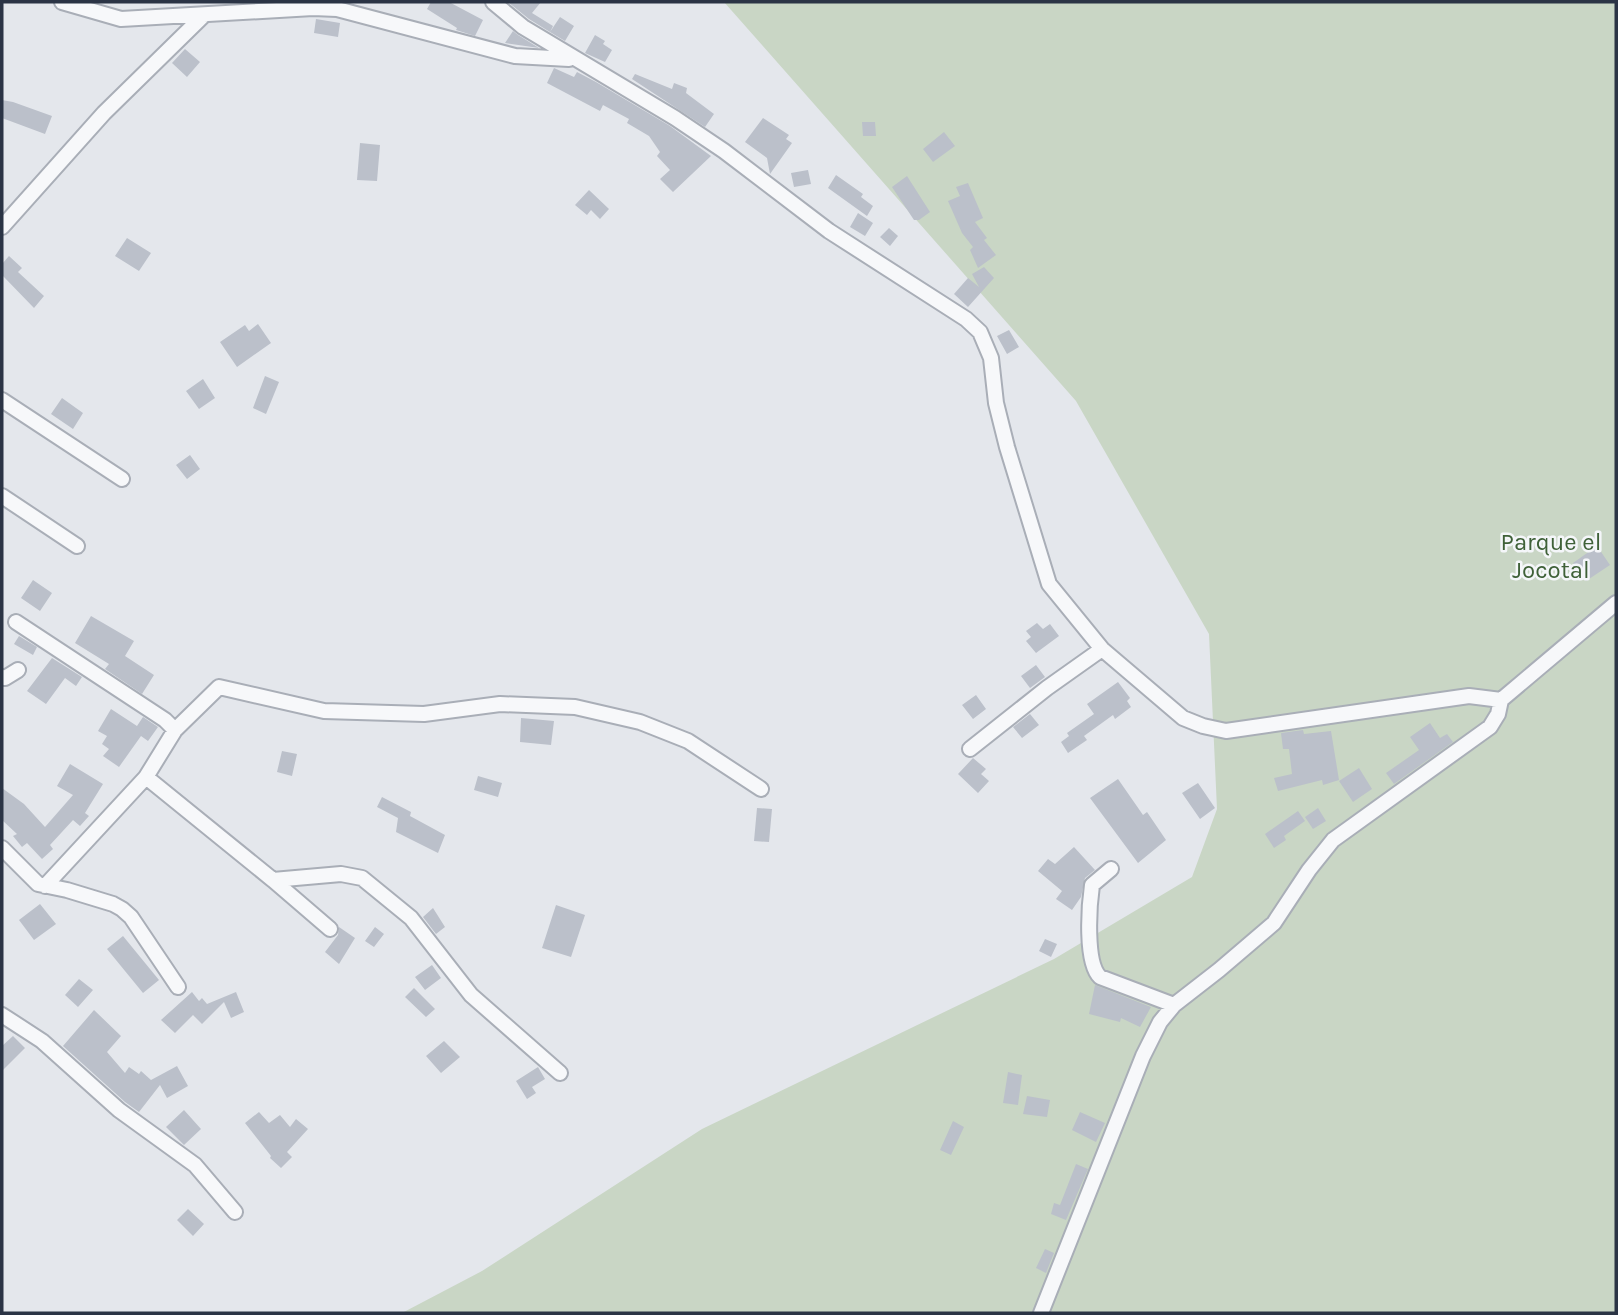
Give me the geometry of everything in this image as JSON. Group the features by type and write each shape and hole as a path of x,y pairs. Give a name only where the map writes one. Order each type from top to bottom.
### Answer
{"street":[{"path":"62,2 121,19 313,8 337,9 516,56 573,59"},
{"path":"494,2 523,27 675,118 829,231 966,319 980,332 991,358 996,402 1007,447 1049,584 1102,649 1183,718 1226,731 1469,696 1501,699"},
{"path":"2,227 104,113 203,16"},
{"path":"2,400 121,479"},
{"path":"2,496 77,546"},
{"path":"1041,1313 1143,1056 1160,1022 1174,1004 1219,971 1274,922 1333,840 1490,727 1498,714 1501,699 1616,603"},
{"path":"16,622 165,720 175,730"},
{"path":"970,749 1047,688 1102,649"},
{"path":"2,677 5,678 18,670"},
{"path":"45,886 146,777 175,730 219,687 324,712 424,714 500,704 575,707 640,722 688,741 761,789"},
{"path":"146,777 330,929"},
{"path":"2,848 33,881 122,909 131,917 178,987"},
{"path":"1111,869 1092,885 1091,964 1095,973 1174,1004"},
{"path":"273,880 341,874 362,878 411,918 471,995 560,1073"},
{"path":"2,1016 42,1041 119,1110 195,1165 235,1212"}],"green space":[{"name":"Parque el Jocotal","path":"724,2 1616,2 1616,1313 402,1313 482,1271 702,1129 1054,959 1192,877 1217,809 1209,634 1076,401"}],"building":[{"path":"431,2 449,2 483,20 475,36 456,30 457,28 427,9"},
{"path":"508,2 541,2 532,13 553,26 550,32 529,19"},
{"path":"560,17 574,26 565,41 550,32"},
{"path":"316,19 340,23 338,37 314,33"},
{"path":"513,31 518,35 539,48 505,43"},
{"path":"595,35 605,41 603,44 612,50 605,62 585,53"},
{"path":"185,49 200,62 187,77 172,63"},
{"path":"554,68 574,77 577,72 596,82 670,126 711,156 673,192 660,179 670,170 657,156 660,152 649,136 627,123 629,119 603,105 600,111 547,83"},
{"path":"635,74 672,89 674,83 687,88 686,93 714,114 705,127 632,79"},
{"path":"2,100 52,116 45,134 2,118"},
{"path":"763,118 789,135 786,139 792,143 770,174 767,158 745,142"},
{"path":"862,122 875,122 876,136 863,136"},
{"path":"944,132 955,146 933,162 923,149"},
{"path":"360,143 380,145 377,181 357,180"},
{"path":"808,170 811,184 794,187 791,173"},
{"path":"836,175 863,194 861,197 873,206 867,216 828,188"},
{"path":"907,176 930,212 919,220 914,220 892,187"},
{"path":"968,183 983,218 975,222 996,255 978,268 970,250 973,247 962,233 948,201 960,196 956,187"},
{"path":"589,190 609,209 600,219 591,210 587,215 575,205"},
{"path":"858,213 873,223 865,236 850,227"},
{"path":"889,228 898,236 890,246 880,237"},
{"path":"127,238 151,253 139,271 115,256"},
{"path":"9,256 22,268 18,272 44,296 34,308 2,275 2,264"},
{"path":"984,267 994,278 968,307 954,294 968,278 979,287 972,274"},
{"path":"258,324 271,343 237,367 220,342 245,325 249,331"},
{"path":"1009,330 1019,347 1007,354 997,336"},
{"path":"265,376 279,382 266,414 253,408"},
{"path":"203,379 215,398 199,409 186,391"},
{"path":"62,398 83,413 73,429 51,414"},
{"path":"190,455 200,469 187,479 176,465"},
{"path":"1597,546 1610,565 1586,581 1573,563"},
{"path":"33,580 52,593 40,611 21,598"},
{"path":"91,616 134,641 125,656 154,675 142,694 105,669 109,664 75,643"},
{"path":"1037,623 1043,629 1050,624 1059,636 1036,653 1026,641 1031,637 1026,631"},
{"path":"19,636 37,647 33,655 14,644"},
{"path":"52,658 82,677 76,686 65,678 46,704 27,691"},
{"path":"1036,665 1045,677 1030,688 1021,676"},
{"path":"1118,682 1130,698 1127,701 1131,707 1115,719 1113,715 1084,736 1087,740 1068,753 1061,742 1069,736 1067,733 1094,714 1087,704"},
{"path":"976,695 986,709 973,719 962,705"},
{"path":"111,709 137,726 143,717 158,727 148,741 141,736 119,767 103,756 109,749 102,744 107,736 98,731"},
{"path":"1030,714 1039,725 1022,738 1013,727"},
{"path":"521,718 554,721 551,745 520,742"},
{"path":"1430,723 1440,738 1447,734 1453,742 1394,784 1386,773 1419,750 1410,737"},
{"path":"1303,730 1304,734 1331,731 1339,780 1323,785 1322,780 1278,791 1274,778 1292,774 1289,749 1283,749 1281,733"},
{"path":"282,751 297,754 292,776 277,772"},
{"path":"973,758 986,769 981,774 989,781 978,793 958,774"},
{"path":"70,764 103,784 85,813 89,816 80,826 73,820 50,845 53,849 42,859 27,843 22,847 13,836 17,834 2,820 2,788 24,804 45,827 73,795 57,786"},
{"path":"1359,768 1372,789 1353,802 1339,781"},
{"path":"478,776 502,783 498,797 474,790"},
{"path":"1118,779 1143,815 1147,812 1166,840 1138,863 1090,798"},
{"path":"1198,783 1215,808 1200,819 1182,793"},
{"path":"382,797 411,812 410,816 445,835 438,853 396,832 398,818 377,807"},
{"path":"757,808 772,809 769,842 754,841"},
{"path":"1318,808 1326,821 1313,829 1305,817"},
{"path":"1298,811 1305,821 1284,836 1286,840 1274,848 1265,834"},
{"path":"1074,847 1095,870 1085,878 1081,897 1072,910 1056,899 1062,891 1038,871 1048,859 1055,864"},
{"path":"40,904 56,924 34,940 19,920"},
{"path":"556,905 585,915 571,957 542,948"},
{"path":"433,908 445,927 436,934 423,917"},
{"path":"339,927 355,938 339,964 325,952 338,935"},
{"path":"375,927 384,934 374,947 365,941"},
{"path":"123,936 159,980 143,993 107,949"},
{"path":"1045,939 1057,944 1051,957 1039,951"},
{"path":"432,965 441,978 425,990 415,977"},
{"path":"79,979 93,990 78,1007 65,995"},
{"path":"1095,985 1151,1007 1140,1027 1121,1018 1120,1022 1089,1014"},
{"path":"414,988 435,1009 426,1017 405,997"},
{"path":"192,992 199,1001 202,998 207,1004 236,992 244,1012 231,1018 224,1002 202,1024 193,1015 175,1033 161,1020"},
{"path":"94,1010 121,1036 107,1052 125,1073 129,1067 139,1074 141,1071 151,1080 177,1066 188,1086 167,1098 160,1085 139,1112 125,1102 63,1046"},
{"path":"13,1036 25,1048 2,1071 2,1046"},
{"path":"444,1041 460,1057 441,1073 426,1056"},
{"path":"538,1067 545,1079 532,1087 536,1093 527,1099 516,1081"},
{"path":"1008,1072 1022,1075 1018,1105 1003,1103"},
{"path":"1027,1096 1050,1100 1047,1117 1023,1114"},
{"path":"184,1110 201,1129 184,1145 166,1127"},
{"path":"259,1112 269,1123 280,1115 290,1127 296,1119 308,1129 287,1152 292,1157 281,1168 270,1158 245,1123"},
{"path":"1080,1112 1105,1123 1096,1142 1072,1130"},
{"path":"953,1121 964,1127 951,1155 940,1150"},
{"path":"1076,1164 1088,1169 1066,1220 1051,1214 1054,1203 1060,1205"},
{"path":"188,1209 204,1224 193,1236 177,1220"},
{"path":"1045,1249 1054,1253 1046,1273 1036,1268"}]}
